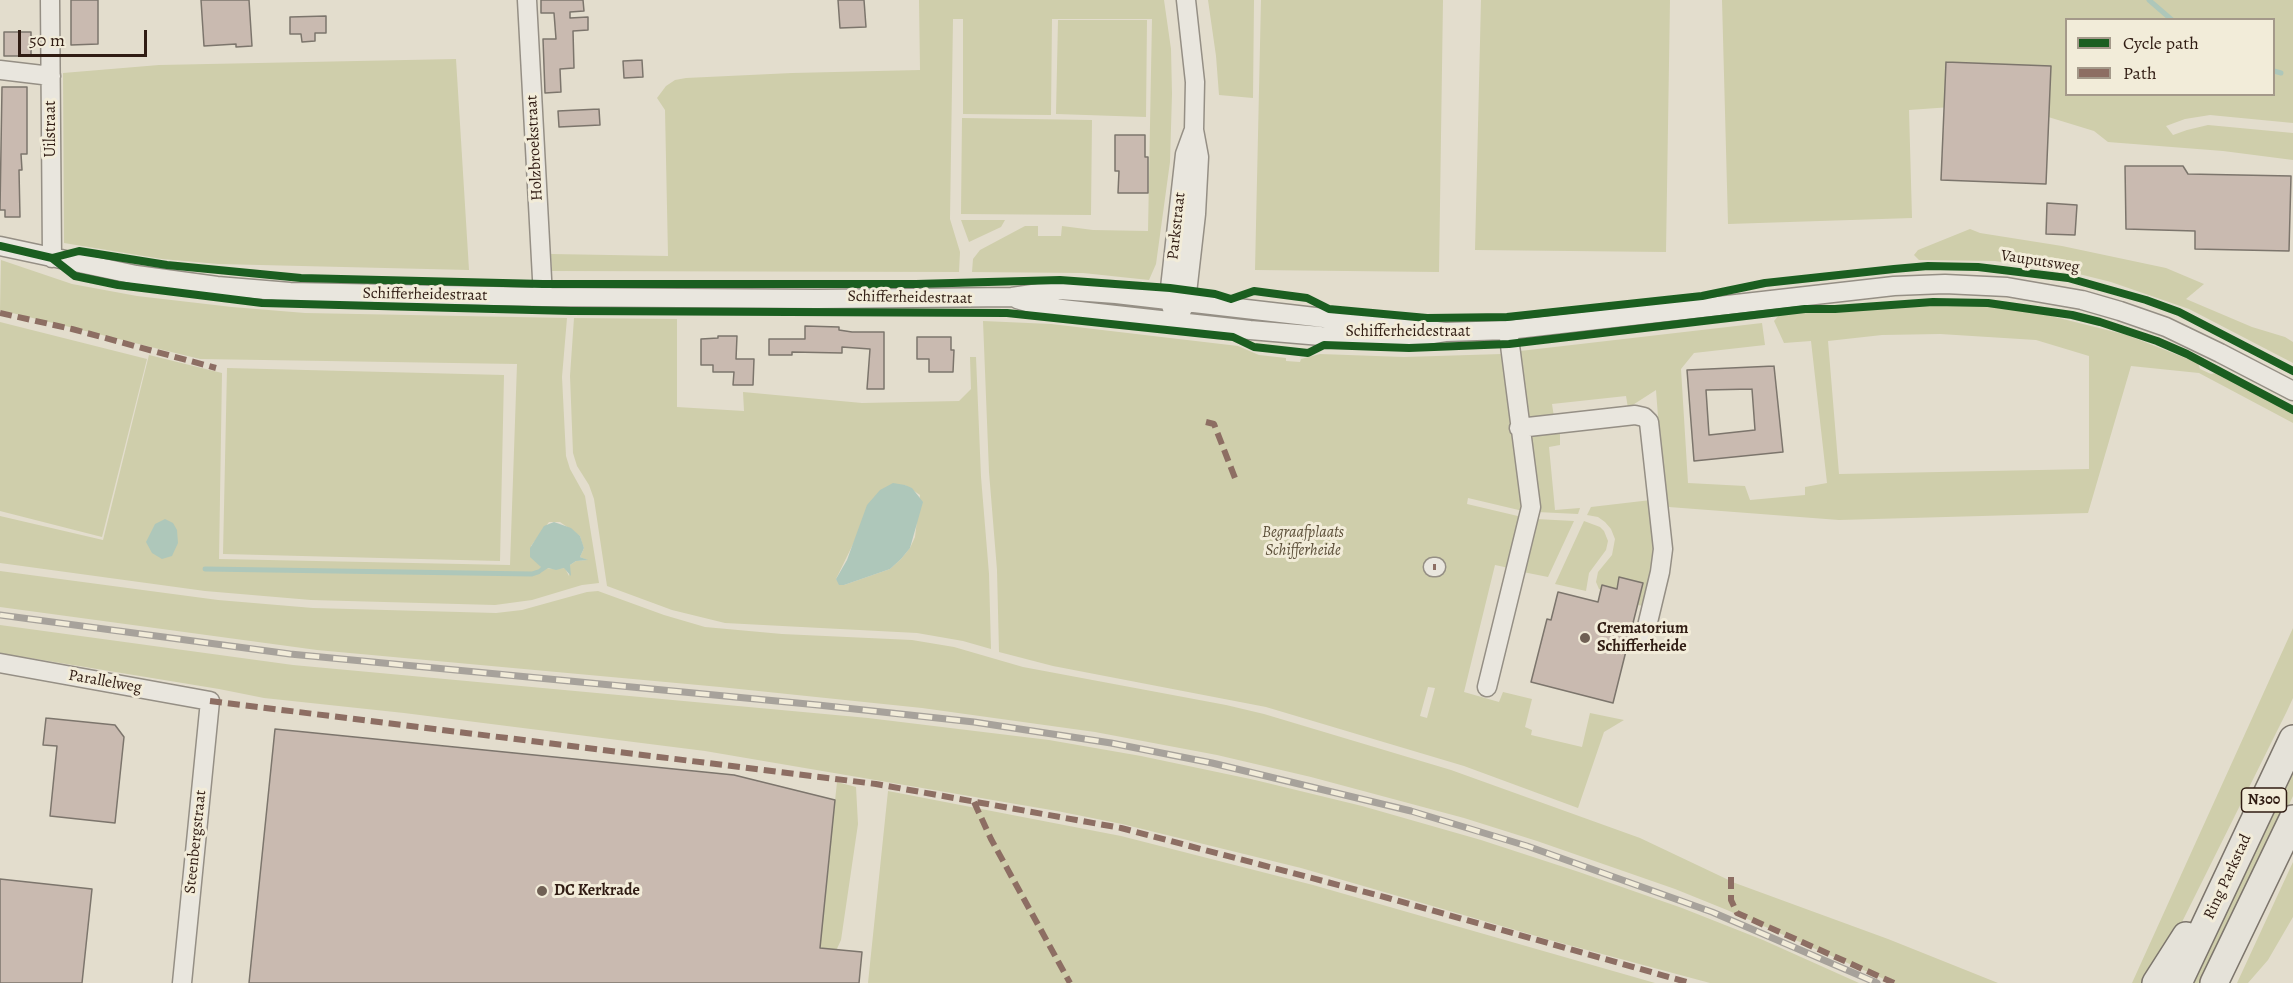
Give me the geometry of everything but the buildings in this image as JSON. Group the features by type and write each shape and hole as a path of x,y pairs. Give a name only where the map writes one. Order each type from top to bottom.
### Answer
{"highway":[{"name":"Ring Parkstad","path":"2178,983 2293,739"},
{"name":"Ring Parkstad","path":"2214,983 2293,819"},
{"name":"N300","path":"2156,983 2235,861"}],"street":[{"name":"Uilstraat","path":"50,0 52,258"},
{"name":"Holzbroekstraat","path":"527,0 543,297"},
{"name":"Parkstraat","path":"1176,322 1185,154 1194,130 1196,82 1186,0"},
{"path":"0,70 51,76"},
{"name":"Schifferheidestraat","path":"0,246 136,275 254,289 543,297 1012,297 1060,290 1178,301 1445,332"},
{"name":"Vauputsweg","path":"1767,300 1884,287 1946,284 2007,287 2042,292 2120,311 2166,327 2293,391"},
{"name":"Schifferheidestraat","path":"1012,297 1044,307 1176,322 1321,336 1402,339 1445,332 1508,330 1767,300"},
{"path":"1487,687 1531,507 1508,330"},
{"path":"1519,428 1635,415 1644,417 1649,422 1663,555 1643,643"},
{"name":"Parallelweg","path":"0,663 210,701"},
{"name":"Steenbergstraat","path":"182,983 210,701"}],"green space":[{"path":"919,0 1164,0 1171,49 1170,162 1156,264 1149,280 1083,273 972,272 973,259 980,250 1025,226 1038,226 1038,236 1061,236 1062,226 1093,230 1148,231 1152,19 1052,19 1051,115 963,114 963,19 953,19 950,219 960,252 959,272 552,271 551,254 668,256 665,110 657,98 666,86 675,80 686,78 920,70"},
{"path":"1208,0 1254,0 1253,98 1219,95"},
{"path":"1261,0 1443,0 1439,272 1255,270"},
{"path":"1481,0 1670,0 1666,252 1475,250"},
{"path":"1722,0 2293,0 2293,123 2210,115 2185,119 2166,126 2173,135 2208,125 2293,133 2293,160 2223,151 2108,142 2094,131 2045,116 1951,107 1909,110 1912,218 1728,224"},
{"path":"1058,20 1147,20 1146,117 1056,114"},
{"path":"456,59 469,270 218,264 162,259 64,243 63,73 159,65"},
{"path":"962,118 1092,120 1091,215 961,214"},
{"path":"961,220 1005,220 1001,227 969,242"},
{"path":"1970,229 1980,233 2062,246 2166,268 2204,284 2186,299 2293,342 2293,363 2189,309 2111,282 2075,273 1995,261 1919,260 1914,255 1918,250"},
{"path":"1,260 72,284 137,296 232,307 305,313 567,318 562,377 566,456 570,469 585,496 599,583 582,585 532,600 495,605 311,600 205,591 0,563 0,516 103,540 149,355 222,373 219,559 510,565 517,364 200,359 0,310","holes":["549,522 560,522 580,536 584,548 580,557 587,560 576,561 570,565 569,576 565,568 541,567 531,546"]},
{"path":"1926,305 1980,305 2031,311 2127,335 2198,363 2200,369 2211,374 2216,373 2293,414 2293,423 2199,373 2131,366 2088,513 1839,520 1669,507 1665,510 1656,390 1628,408 1626,396 1552,404 1554,417 1529,418 1518,354 1520,351 1762,323 1765,345 1694,353 1681,369 1688,483 1745,486 1750,500 1805,495 1805,487 1827,483 1811,341 1784,343 1774,321 1779,315 1813,311 1837,312","holes":["1940,334 2036,340 2089,356 2089,469 1839,474 1828,341 1882,335"]},
{"path":"574,318 677,319 677,407 744,411 743,392 862,403 959,401 971,389 970,357 976,357 981,477 989,574 991,649 963,641 917,633 725,623 672,610 607,586 594,499 573,453 570,376","holes":["905,485 920,495 915,537 901,559 890,569 844,585 836,579 857,536"]},
{"name":"Begraafplaats Schifferheide","path":"983,321 1051,324 1238,346 1259,355 1300,362 1301,359 1320,354 1404,357 1502,354 1523,511 1468,498 1467,504 1522,517 1509,568 1495,565 1464,692 1499,702 1503,692 1532,699 1525,727 1532,730 1531,735 1582,747 1590,713 1624,720 1604,732 1578,808 1464,766 1266,707 1053,666 999,652 997,570 989,472","holes":["1428,687 1435,688 1427,718 1420,716"]},
{"path":"0,322 147,359 102,537 0,511"},
{"path":"227,368 504,375 500,561 223,554"},
{"path":"1557,432 1560,434 1560,445 1549,447 1555,510 1580,508 1578,514 1537,512 1529,438 1532,435"},
{"path":"1651,500 1656,556 1643,606 1638,605 1643,583 1619,577 1618,589 1602,585 1601,590 1599,589 1596,582 1598,572 1612,555 1615,539 1605,522 1598,517 1587,515 1591,507"},
{"path":"1536,519 1574,521 1548,577 1523,572"},
{"path":"1584,521 1600,527 1608,541 1606,550 1589,573 1586,591 1555,584"},
{"path":"0,571 218,600 313,608 496,613 522,610 598,591 705,627 782,634 912,640 954,647 1023,667 1264,714 1451,770 1640,838 1735,883 1888,939 1998,983 1893,983 1675,889 1537,841 1464,818 1311,777 1217,755 1095,732 922,708 317,650 0,607"},
{"path":"0,625 293,665 868,718 1049,740 1141,756 1362,806 1481,840 1682,908 1763,940 1859,983 1710,983 1550,940 1301,868 1122,824 1057,811 705,751 404,713 264,698 24,657 23,659 0,654"},
{"path":"2293,628 2293,698 2182,922 2147,983 2132,983"},
{"path":"2293,763 2293,796 2205,983 2187,983"},
{"path":"837,782 856,787 858,824 841,940 828,968 816,983"},
{"path":"888,791 1121,836 1313,885 1655,983 868,983"},
{"path":"2293,862 2293,917 2268,960 2248,983 2237,983"}],"shaded area":[{"path":"893,483 912,488 923,502 910,548 890,569 839,585 836,579 847,560 867,505 880,490"},
{"path":"165,519 173,523 177,530 178,543 172,556 162,559 152,553 146,542 155,524"},
{"path":"554,522 571,528 580,536 584,548 580,557 588,560 576,561 570,565 571,576 564,568 556,570 548,568 539,574 537,571 541,567 530,557 530,548 544,526"}],"waterway":[{"path":"2149,0 2170,18"},
{"path":"2275,71 2281,73"},
{"path":"205,569 532,574 538,572"}],"railway":[{"path":"0,615 290,654 818,705 974,722 1111,743 1212,763 1411,811 1527,846 1712,912 1877,983"}],"marked path":[{"path":"0,313 72,329 216,368"},
{"path":"1206,422 1214,424 1235,478"},
{"path":"210,701 876,784 1121,828 1388,898 1690,983"},
{"path":"974,802 991,839 1070,983"},
{"path":"1731,877 1731,900 1737,913 1894,983"}],"cycle path":[{"path":"0,246 52,258 75,276 118,285 262,303 571,311 1007,313 1233,337 1254,347 1308,353 1324,345 1409,348 1509,344 1805,309 1933,302 1988,303 2072,315 2157,341 2187,354 2293,410"},
{"path":"52,258 79,251 167,265 301,278 543,284 916,284 1060,280 1170,288 1215,294 1231,299 1254,291 1307,298 1329,309 1427,318 1507,317 1702,296 1765,283 1894,269 1928,266 1978,267 2068,278 2146,300 2179,312 2293,371"}],"place":[{"name":"Crematorium Schifferheide","path":"1585,638"},
{"name":"DC Kerkrade","path":"542,891"}]}
